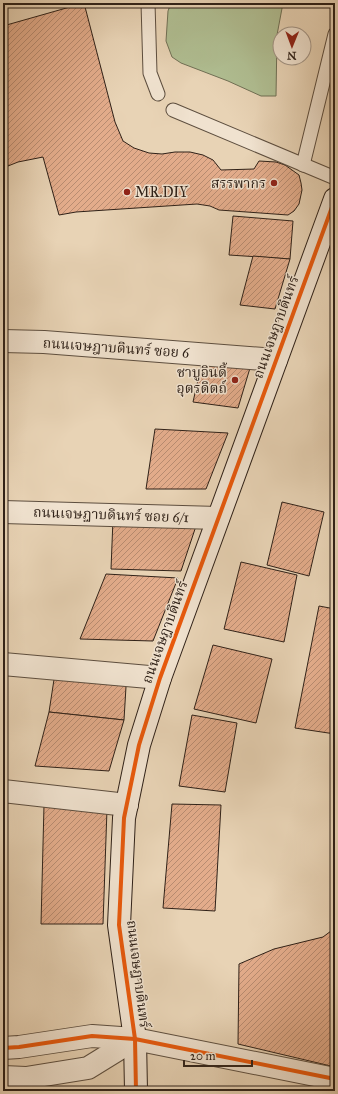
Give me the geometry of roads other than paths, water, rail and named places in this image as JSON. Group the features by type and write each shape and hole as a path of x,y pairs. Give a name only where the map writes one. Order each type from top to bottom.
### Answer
{"street":[{"name":"ถนนเจษฎาบดินทร์","path":"136,1091 135,1039 119,925 124,818 139,745 160,678 335,199"},
{"name":"ถนนเจษฎาบดินทร์ ซอย 6","path":"3,341 44,342 276,360"},
{"name":"ถนนเจษฎาบดินทร์ ซอย 6/1","path":"3,512 218,518"},
{"path":"3,664 160,678"},
{"path":"3,791 127,805"},
{"path":"4,1047 92,1036 135,1039 335,1080"},
{"path":"7,1082 88,1068 135,1039"}],"lane":[{"path":"148,3 150,73 158,94"},
{"path":"303,165 335,34"},
{"path":"173,110 335,178"}],"place":[{"name":"สรรพากร","path":"274,183"},
{"name":"MR.DIY","path":"127,192"},
{"name":"ชาบูอินดี้ อุตรดิตถ์","path":"235,380"}]}
